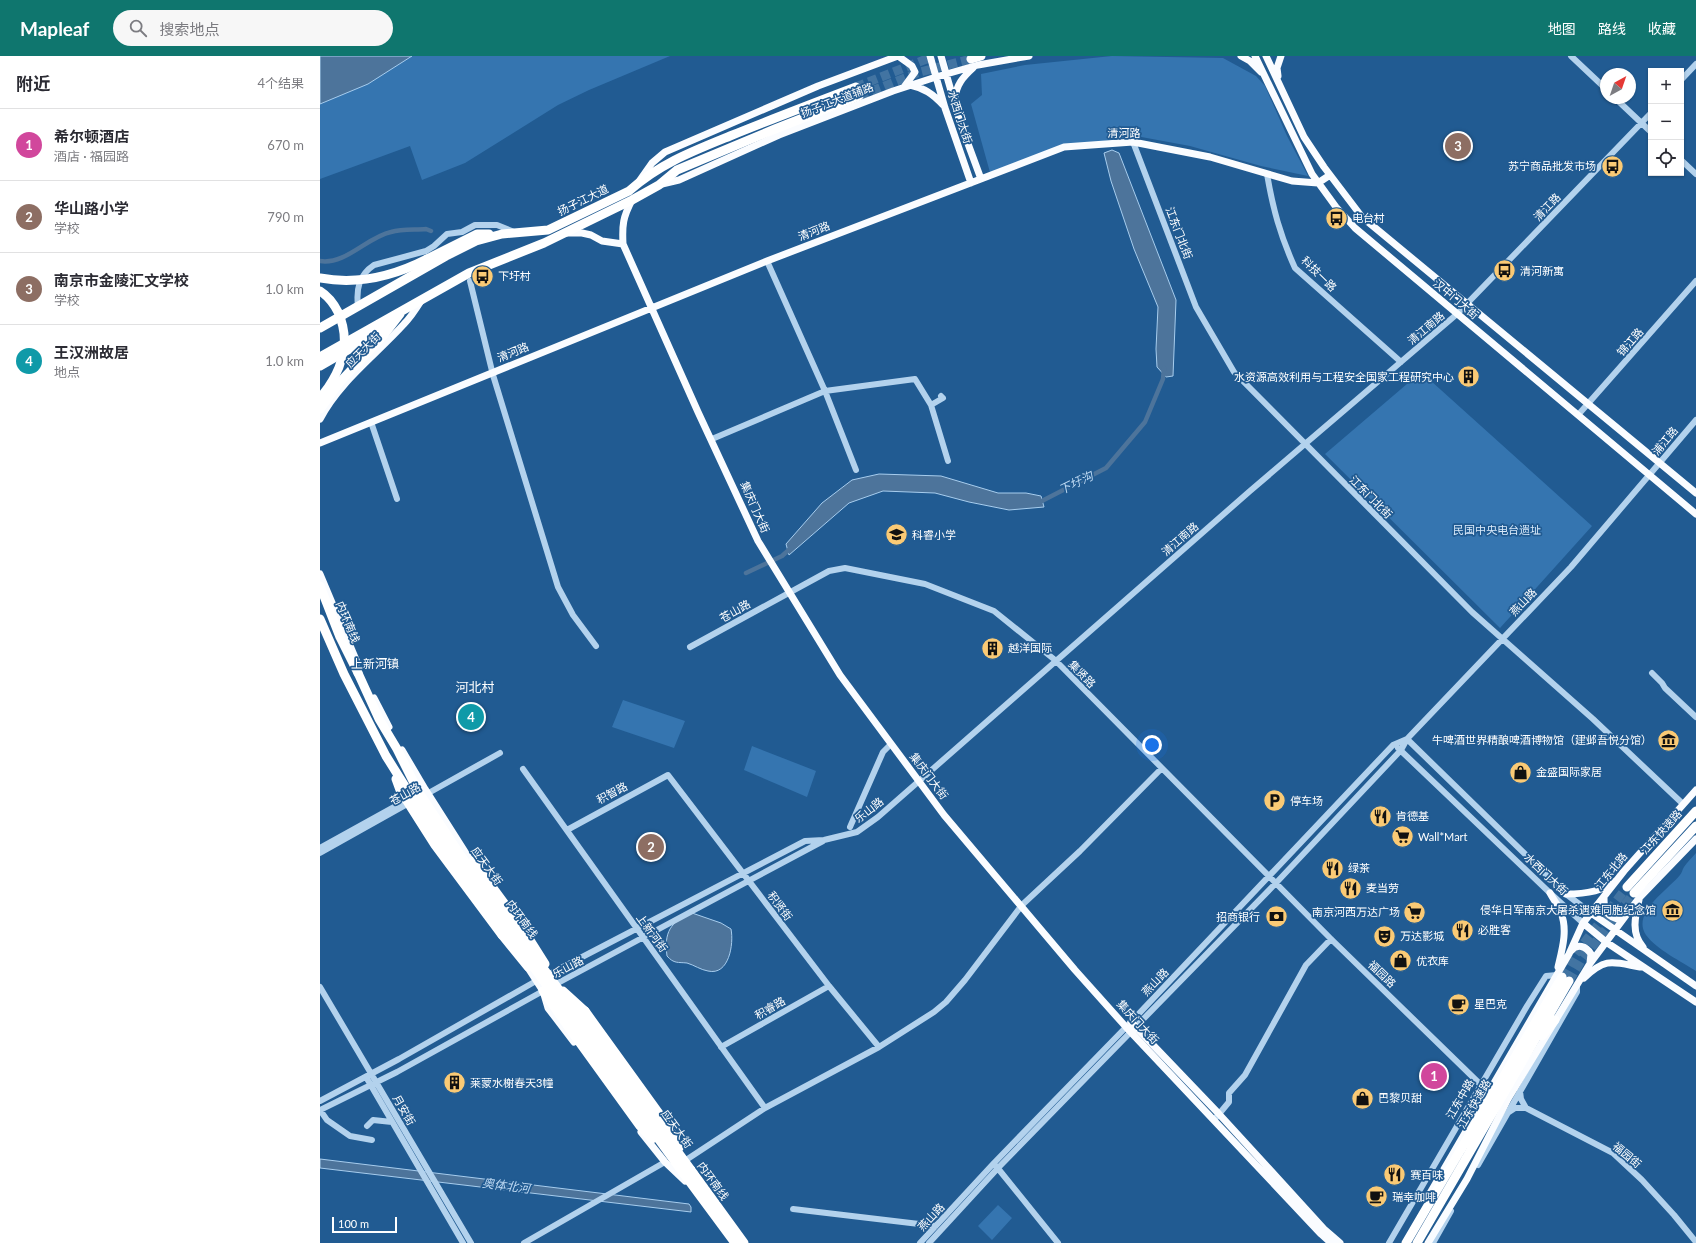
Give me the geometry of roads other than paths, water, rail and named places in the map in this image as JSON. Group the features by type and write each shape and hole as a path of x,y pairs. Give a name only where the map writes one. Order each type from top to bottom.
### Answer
{"highway":[{"path":"972,62 981,56"},
{"name":"扬子江大道","path":"320,328 446,256 476,241 502,234 517,234 548,230 628,191 673,160 786,113 857,92 677,170 659,185 632,200 544,243 469,272 320,357"},
{"path":"320,278 332,280 380,277 400,272 477,234 502,234"},
{"path":"320,291 336,308 342,321 345,342 343,359 338,370 320,398"},
{"path":"320,409 339,383 383,336 403,309"},
{"name":"扬子江大道","path":"320,366 378,331 403,309"},
{"name":"内环南线","path":"320,586 340,638 379,719 397,749 418,791 461,856 735,1243"},
{"name":"内环南线","path":"320,619 344,674 386,756 423,815 686,1174 744,1243"},
{"path":"397,749 434,809 521,926 545,964"},
{"path":"386,756 400,790 435,845 502,936 528,967"},
{"name":"江东快速路","path":"1633,892 1696,811"},
{"name":"江东快速路","path":"1633,892 1696,826"},
{"name":"江东快速路","path":"1405,1243 1413,1233 1566,980"},
{"path":"561,987 585,1012 668,1126 686,1174"},
{"path":"543,991 640,1126 686,1174"},
{"path":"1525,1048 1535,1011"},
{"path":"1525,1048 1555,1020"},
{"name":"江东快速路","path":"1421,1242 1525,1048"}],"main road":[{"name":"扬子江大道辅路","path":"639,182 652,163 665,152 818,86 898,56"},
{"path":"898,56 912,66 915,72 907,86 919,87 932,94 944,106"},
{"name":"水西门大街","path":"930,56 944,106 971,183"},
{"name":"水西门大街","path":"941,56 955,103 981,179"},
{"name":"扬子江大道辅路","path":"659,185 680,180 779,134 907,86 946,74 972,62 1029,56"},
{"path":"1241,56 1250,61 1265,77"},
{"name":"汉中门大街","path":"1255,56 1300,151 1318,183 1355,228 1696,514"},
{"name":"汉中门大街","path":"1266,56 1304,137 1330,175 1362,217 1696,493"},
{"path":"1278,82 1277,68 1282,56"},
{"path":"955,103 956,90 972,62"},
{"name":"清河路","path":"320,443 767,261 1064,147 1133,142 1210,157 1292,181 1318,183"},
{"path":"697,172 737,145"},
{"path":"1318,183 1330,175"},
{"path":"563,233 582,233 591,235 602,241 623,244 622,227 625,213 632,200"},
{"name":"集庆门大街","path":"623,244 758,541 840,675 944,815 1022,905 1075,970 1219,1114 1325,1230 1340,1243"},
{"name":"应天大街","path":"320,419 336,395 362,366 405,323 423,298"},
{"name":"应天大街","path":"320,574 344,633 382,714 426,791 464,853 686,1160 749,1243"},
{"path":"320,628 364,721 410,801 528,967 543,991 556,1003 686,1174 730,1243"},
{"name":"江东北路","path":"1569,954 1583,923 1624,871 1696,790"},
{"path":"1648,952 1639,942 1634,929 1633,892 1696,839"},
{"path":"1566,894 1582,894 1609,886 1624,871"},
{"name":"江东中路","path":"1401,1243 1535,1011 1566,980 1589,965 1627,914 1633,892"},
{"path":"1550,893 1561,913 1564,926 1562,948 1566,980 1610,962 1644,967"},
{"path":"1604,897 1604,910 1608,915 1616,919 1627,914"},
{"name":"水西门大街","path":"1591,913 1696,986"},
{"name":"水西门大街","path":"1583,923 1606,942 1696,1002"},
{"path":"1569,954 1574,947 1584,946 1590,954 1591,959 1589,965"},
{"name":"江东中路","path":"1421,1242 1467,1179 1508,1100 1555,1020 1566,980 1569,954"},
{"path":"543,991 548,1008 651,1146 665,1162 686,1174"},
{"name":"集庆门大街","path":"1131,1027 1214,1120 1331,1243"}],"street":[{"path":"1571,56 1600,83"},
{"path":"1684,77 1696,64"},
{"path":"1621,104 1648,129"},
{"name":"清江路","path":"1457,314 1648,116"},
{"name":"江东门北街","path":"1133,142 1196,307 1234,372 1463,604 1592,719 1683,804"},
{"path":"1684,163 1696,174"},
{"name":"科技一路","path":"1267,174 1274,212 1286,248 1295,268 1401,362"},
{"path":"358,306 357,294 359,283 366,270 374,265 426,251 447,234 462,232 475,225 497,225 517,234"},
{"path":"767,261 856,470"},
{"path":"470,281 493,372 553,573 558,587 573,615 596,646"},
{"name":"锦江路","path":"1578,415 1696,281"},
{"name":"清江南路","path":"919,781 1055,660 1304,444 1457,314"},
{"path":"712,440 824,392 915,379 930,405 948,461"},
{"path":"930,405 943,398 941,396"},
{"name":"浦江路","path":"1650,475 1696,420"},
{"path":"371,422 397,499"},
{"name":"燕山路","path":"920,1243 1131,1027 1305,853 1401,750 1407,739 1571,567 1650,475"},
{"name":"集贤路","path":"789,592 829,571 845,568 925,584 994,611 1055,660 1269,876"},
{"name":"苍山路","path":"690,647 789,592"},
{"path":"1652,673 1662,683 1664,688 1696,717"},
{"name":"燕山路","path":"1131,1027 1269,876 1393,745 1407,739"},
{"name":"水西门大街","path":"1407,739 1566,894 1591,913"},
{"path":"850,828 883,752 891,744"},
{"name":"水西门大街","path":"1393,745 1401,750 1583,923"},
{"name":"苍山路","path":"320,853 426,791 500,753"},
{"path":"686,1160 765,1108 879,1047 920,1022 946,1002 965,980 1022,905 1080,851 1161,768"},
{"name":"上新河街","path":"523,769 765,1108"},
{"name":"积智路","path":"567,830 668,775"},
{"name":"积贤街","path":"668,775 829,986 879,1047"},
{"name":"乐山路","path":"320,1101 536,981 637,930 805,841 824,840 857,832 878,817 919,781"},
{"name":"苍山路","path":"320,848 410,801"},
{"name":"乐山路","path":"320,1110 376,1082 543,991 561,987 643,938 749,882 824,840"},
{"path":"1298,846 1299,852 1305,853"},
{"name":"福园路","path":"1269,876 1331,939 1481,1085"},
{"path":"1214,1120 1229,1102 1229,1093 1245,1074 1306,965 1331,939"},
{"name":"江东中路","path":"1389,1243 1546,976 1566,980 1577,992 1433,1243"},
{"name":"积睿路","path":"721,1047 829,986"},
{"name":"月安街","path":"320,987 368,1075 376,1082 423,1162 436,1191 470,1243"},
{"path":"368,1075 370,1085 416,1164 436,1191 463,1243"},
{"path":"1508,1113 1515,1108 1526,1108 1520,1091"},
{"name":"福园街","path":"1526,1108 1613,1153 1642,1180 1696,1242"},
{"path":"320,1110 327,1120 350,1136 372,1140"},
{"path":"367,1126 373,1120 392,1122"},
{"path":"524,1243 665,1162"},
{"path":"996,1165 1058,1243"},
{"name":"燕山路","path":"929,1243 996,1165"},
{"path":"793,1208 936,1226"}],"water":[{"path":"320,56 412,56 368,84 320,104"},
{"path":"1112,150 1119,153 1176,300 1173,376 1166,377 1157,367 1156,349 1158,307 1134,249 1111,181 1104,153"},
{"path":"879,474 941,476 998,493 1026,493 1041,496 1044,507 1009,510 935,493 883,491 849,503 789,555 786,544 822,503 852,480"},
{"path":"692,913 721,923 731,929 731,950 725,964 721,969 708,971 687,963 674,961 667,956 666,948 670,929 678,920"},
{"name":"奥体北河","path":"320,1159 689,1204 691,1207 691,1212 320,1168"}],"waterway":[{"path":"320,261 339,259 373,239 391,232 426,229 431,231"},
{"name":"下圩沟","path":"1038,503 1106,468 1145,422 1163,379 1164,368"},
{"name":"下圩沟","path":"746,573 782,556 792,547"}],"tunnel":[{"path":"856,87 934,56"},
{"path":"859,96 920,72 971,59"},
{"path":"1562,977 1574,956 1627,887"},
{"path":"1569,981 1581,961 1634,893"}],"place":[{"name":"南京市金陵汇文学校","path":"1458,146"},
{"name":"苏宁商品批发市场","path":"1612,166"},
{"name":"电台村","path":"1336,218"},
{"name":"清河新寓","path":"1504,271"},
{"name":"下圩村","path":"483,276"},
{"name":"水资源高效利用与工程安全国家工程研究中心","path":"1469,377"},
{"name":"科睿小学","path":"896,535"},
{"name":"越洋国际","path":"992,648"},
{"name":"王汉洲故居","path":"471,717"},
{"name":"牛啤酒世界精酿啤酒博物馆（建邺吾悦分馆）","path":"1668,740"},
{"name":"金盛国际家居","path":"1521,772"},
{"name":"停车场","path":"1275,801"},
{"name":"肯德基","path":"1380,816"},
{"name":"Wall*Mart","path":"1402,837"},
{"name":"华山路小学","path":"651,847"},
{"name":"绿茶","path":"1333,868"},
{"name":"麦当劳","path":"1351,888"},
{"name":"侵华日军南京大屠杀遇难同胞纪念馆","path":"1672,910"},
{"name":"南京河西万达广场","path":"1415,912"},
{"name":"招商银行","path":"1276,917"},
{"name":"必胜客","path":"1462,930"},
{"name":"万达影城","path":"1385,936"},
{"name":"优衣库","path":"1401,961"},
{"name":"星巴克","path":"1458,1004"},
{"name":"希尔顿酒店","path":"1434,1076"},
{"name":"莱蒙水榭春天3幢","path":"454,1083"},
{"name":"巴黎贝甜","path":"1362,1098"},
{"name":"赛百味","path":"1395,1175"},
{"name":"瑞幸咖啡","path":"1377,1197"}],"district":[{"name":"上新河镇","path":"375,664"},
{"name":"河北村","path":"475,687"}],"park label":[{"name":"民国中央电台遗址","path":"1497,530"}]}
